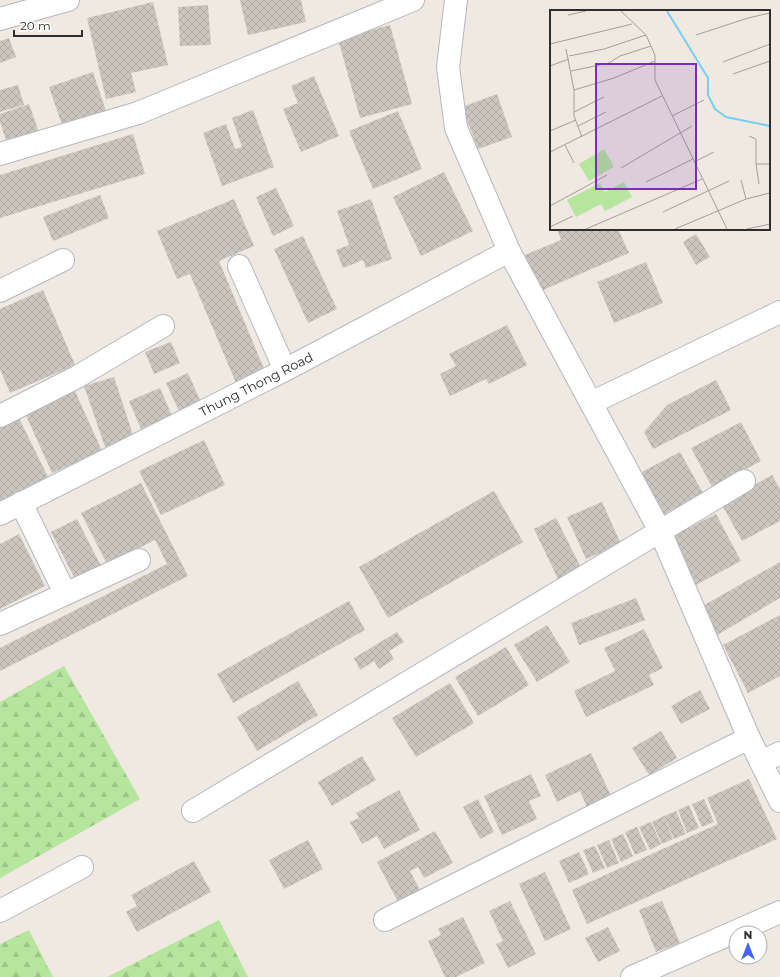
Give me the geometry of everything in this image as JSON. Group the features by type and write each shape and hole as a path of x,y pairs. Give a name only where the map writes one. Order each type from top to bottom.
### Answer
{"street":[{"path":"0,19 68,0"},
{"path":"0,154 138,112 413,0"},
{"path":"456,0 448,67 456,128 509,251 660,531 750,738 771,758 780,801"},
{"name":"Thung Thong Road","path":"0,514 285,370 509,251"},
{"path":"0,291 62,260"},
{"path":"239,266 285,370"},
{"path":"591,403 780,312"},
{"path":"0,416 77,377 163,326"},
{"path":"193,812 744,481"},
{"path":"21,503 65,594"},
{"path":"0,624 139,560"},
{"path":"385,920 750,738"},
{"path":"0,911 82,867"},
{"path":"632,977 780,912"}],"green space":[{"path":"64,666 140,799 0,878 0,702"},
{"path":"219,920 248,977 107,977"},
{"path":"29,930 53,977 0,977 0,944"}],"building":[{"path":"240,0 301,0 306,22 248,35"},
{"path":"153,2 168,65 131,73 136,92 106,99 87,18"},
{"path":"208,5 211,45 180,46 178,7"},
{"path":"390,25 412,104 360,118 338,39"},
{"path":"9,38 16,57 0,63 0,41"},
{"path":"93,72 106,111 62,125 49,87"},
{"path":"314,76 339,136 301,152 283,109 298,103 291,86"},
{"path":"18,85 24,105 0,112 0,90"},
{"path":"497,94 512,137 478,149 462,107"},
{"path":"29,104 41,138 9,149 0,122 0,114"},
{"path":"253,110 274,167 222,186 203,133 226,124 235,149 242,147 232,118"},
{"path":"398,111 422,169 373,189 349,131"},
{"path":"133,134 145,174 0,218 0,175"},
{"path":"444,172 473,231 421,256 393,197"},
{"path":"276,188 294,226 273,236 256,197"},
{"path":"100,195 109,218 53,241 43,217"},
{"path":"234,199 254,246 219,261 265,371 236,383 190,274 177,279 157,231"},
{"path":"371,199 392,259 366,268 363,260 343,268 336,250 349,245 337,211"},
{"path":"557,230 618,230 629,253 536,293 520,257 561,240"},
{"path":"696,234 710,257 696,265 683,242"},
{"path":"303,236 337,309 308,323 274,249"},
{"path":"646,262 663,303 614,323 597,282"},
{"path":"43,290 75,365 10,393 0,369 0,309"},
{"path":"507,325 527,365 489,384 486,379 450,396 440,374 456,366 449,354"},
{"path":"171,342 180,363 154,374 145,352"},
{"path":"188,373 201,402 179,411 166,383"},
{"path":"114,377 134,438 105,447 84,386"},
{"path":"716,380 731,410 653,449 644,432 667,405"},
{"path":"160,388 172,416 141,429 129,401"},
{"path":"74,389 102,451 52,473 24,411"},
{"path":"19,418 50,481 0,506 0,427"},
{"path":"741,422 761,461 712,487 691,448"},
{"path":"204,440 225,485 161,515 139,471"},
{"path":"680,452 703,493 657,518 634,476"},
{"path":"772,475 780,489 780,521 742,541 721,503"},
{"path":"141,483 188,576 0,671 0,648 167,564 155,540 107,564 81,513"},
{"path":"494,491 523,542 388,618 359,567"},
{"path":"602,502 621,544 586,559 567,517"},
{"path":"716,514 741,561 694,586 669,538"},
{"path":"556,518 581,568 558,579 534,529"},
{"path":"77,519 101,566 75,579 51,532"},
{"path":"19,534 45,586 0,609 0,544"},
{"path":"780,562 780,598 717,635 701,607"},
{"path":"636,598 645,620 579,645 571,623"},
{"path":"349,601 365,630 233,703 217,674"},
{"path":"780,615 780,676 748,693 723,645"},
{"path":"547,625 570,662 537,682 514,645"},
{"path":"644,629 663,668 649,675 654,685 586,717 574,691 615,671 604,648"},
{"path":"397,632 404,642 389,651 394,659 379,669 374,661 360,670 354,658"},
{"path":"506,647 529,685 478,716 455,677"},
{"path":"298,681 318,715 257,751 237,717"},
{"path":"450,683 474,723 416,757 392,718"},
{"path":"700,690 710,709 681,724 671,706"},
{"path":"661,731 677,758 649,775 632,748"},
{"path":"591,753 611,796 587,807 580,791 557,802 545,775"},
{"path":"362,756 376,780 332,806 318,782"},
{"path":"531,774 541,796 529,801 537,819 502,835 484,796"},
{"path":"749,779 777,839 587,924 572,890 718,824 707,798"},
{"path":"399,790 420,830 384,849 377,836 362,844 350,822 359,818 356,813"},
{"path":"478,799 494,832 480,839 463,807"},
{"path":"704,799 714,822 702,827 692,804"},
{"path":"689,805 699,828 687,833 678,810"},
{"path":"676,811 686,834 674,839 664,816"},
{"path":"664,816 673,839 662,844 652,822"},
{"path":"651,822 661,844 650,850 639,827"},
{"path":"637,827 647,850 635,855 625,832"},
{"path":"435,831 453,863 424,878 418,867 410,871 420,890 398,902 377,862"},
{"path":"623,834 633,856 621,862 611,839"},
{"path":"308,840 323,869 284,889 269,860"},
{"path":"609,840 619,863 607,868 597,845"},
{"path":"595,846 605,868 593,873 583,850"},
{"path":"579,852 589,874 569,883 559,861"},
{"path":"194,861 211,892 137,932 126,912 137,906 131,895"},
{"path":"545,872 571,929 545,941 519,884"},
{"path":"510,901 536,954 508,968 496,944 503,941 489,911"},
{"path":"662,901 680,943 656,952 639,910"},
{"path":"463,917 485,963 456,977 445,977 428,941 441,935 438,929"},
{"path":"608,927 620,951 598,962 585,938"}]}
